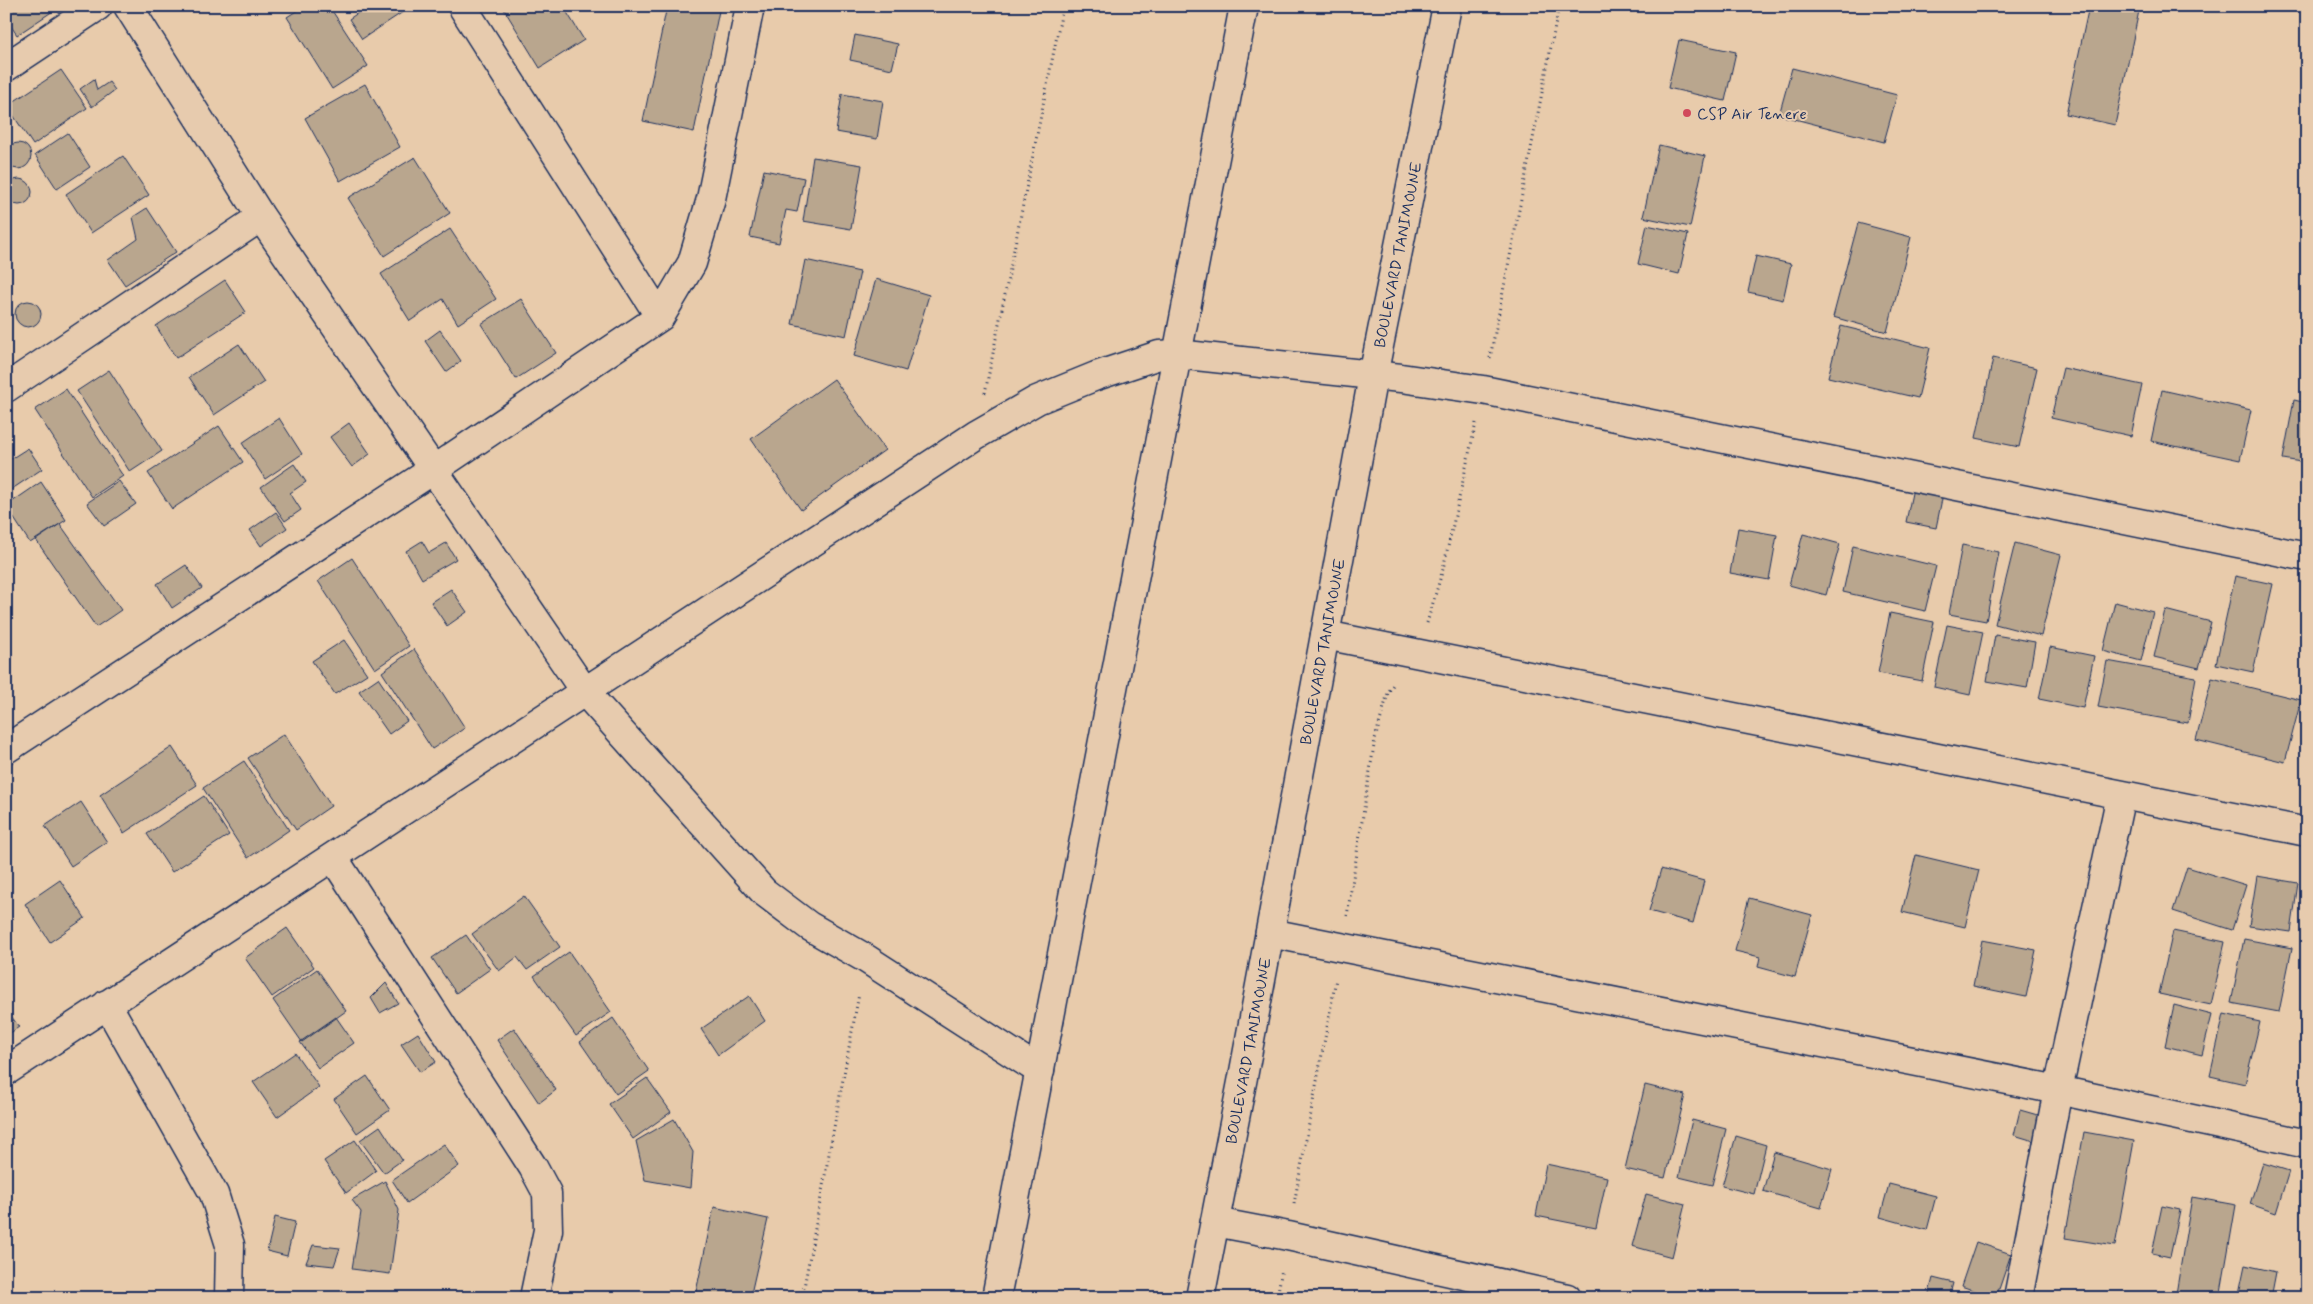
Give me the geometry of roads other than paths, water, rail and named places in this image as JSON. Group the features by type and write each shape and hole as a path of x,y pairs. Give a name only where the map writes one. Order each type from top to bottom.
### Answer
{"street":[{"path":"6,67 98,6"},
{"path":"128,6 261,218 585,692 764,892 809,926 865,958 1040,1071"},
{"path":"462,6 660,317"},
{"path":"6,749 433,470 660,317 692,263 711,199 750,6"},
{"path":"996,1298 1244,6"},
{"name":"BOULEVARD TANIMOUNE","path":"1200,1298 1373,376 1447,6"},
{"path":"6,388 261,218"},
{"path":"6,1071 976,435 1037,400 1096,376 1159,355 1177,354 1483,390 2307,557"},
{"path":"1325,635 2307,832"},
{"path":"2018,1298 2058,1090 2121,795"},
{"path":"333,857 533,1167 546,1193 548,1230 534,1298"},
{"path":"1270,933 2058,1090 2307,1144"},
{"path":"107,1004 214,1194 230,1245 229,1298"},
{"path":"1215,1222 1288,1236 1567,1298"}],"place":[{"name":"CSP Air Tenere","path":"1687,113"}]}
